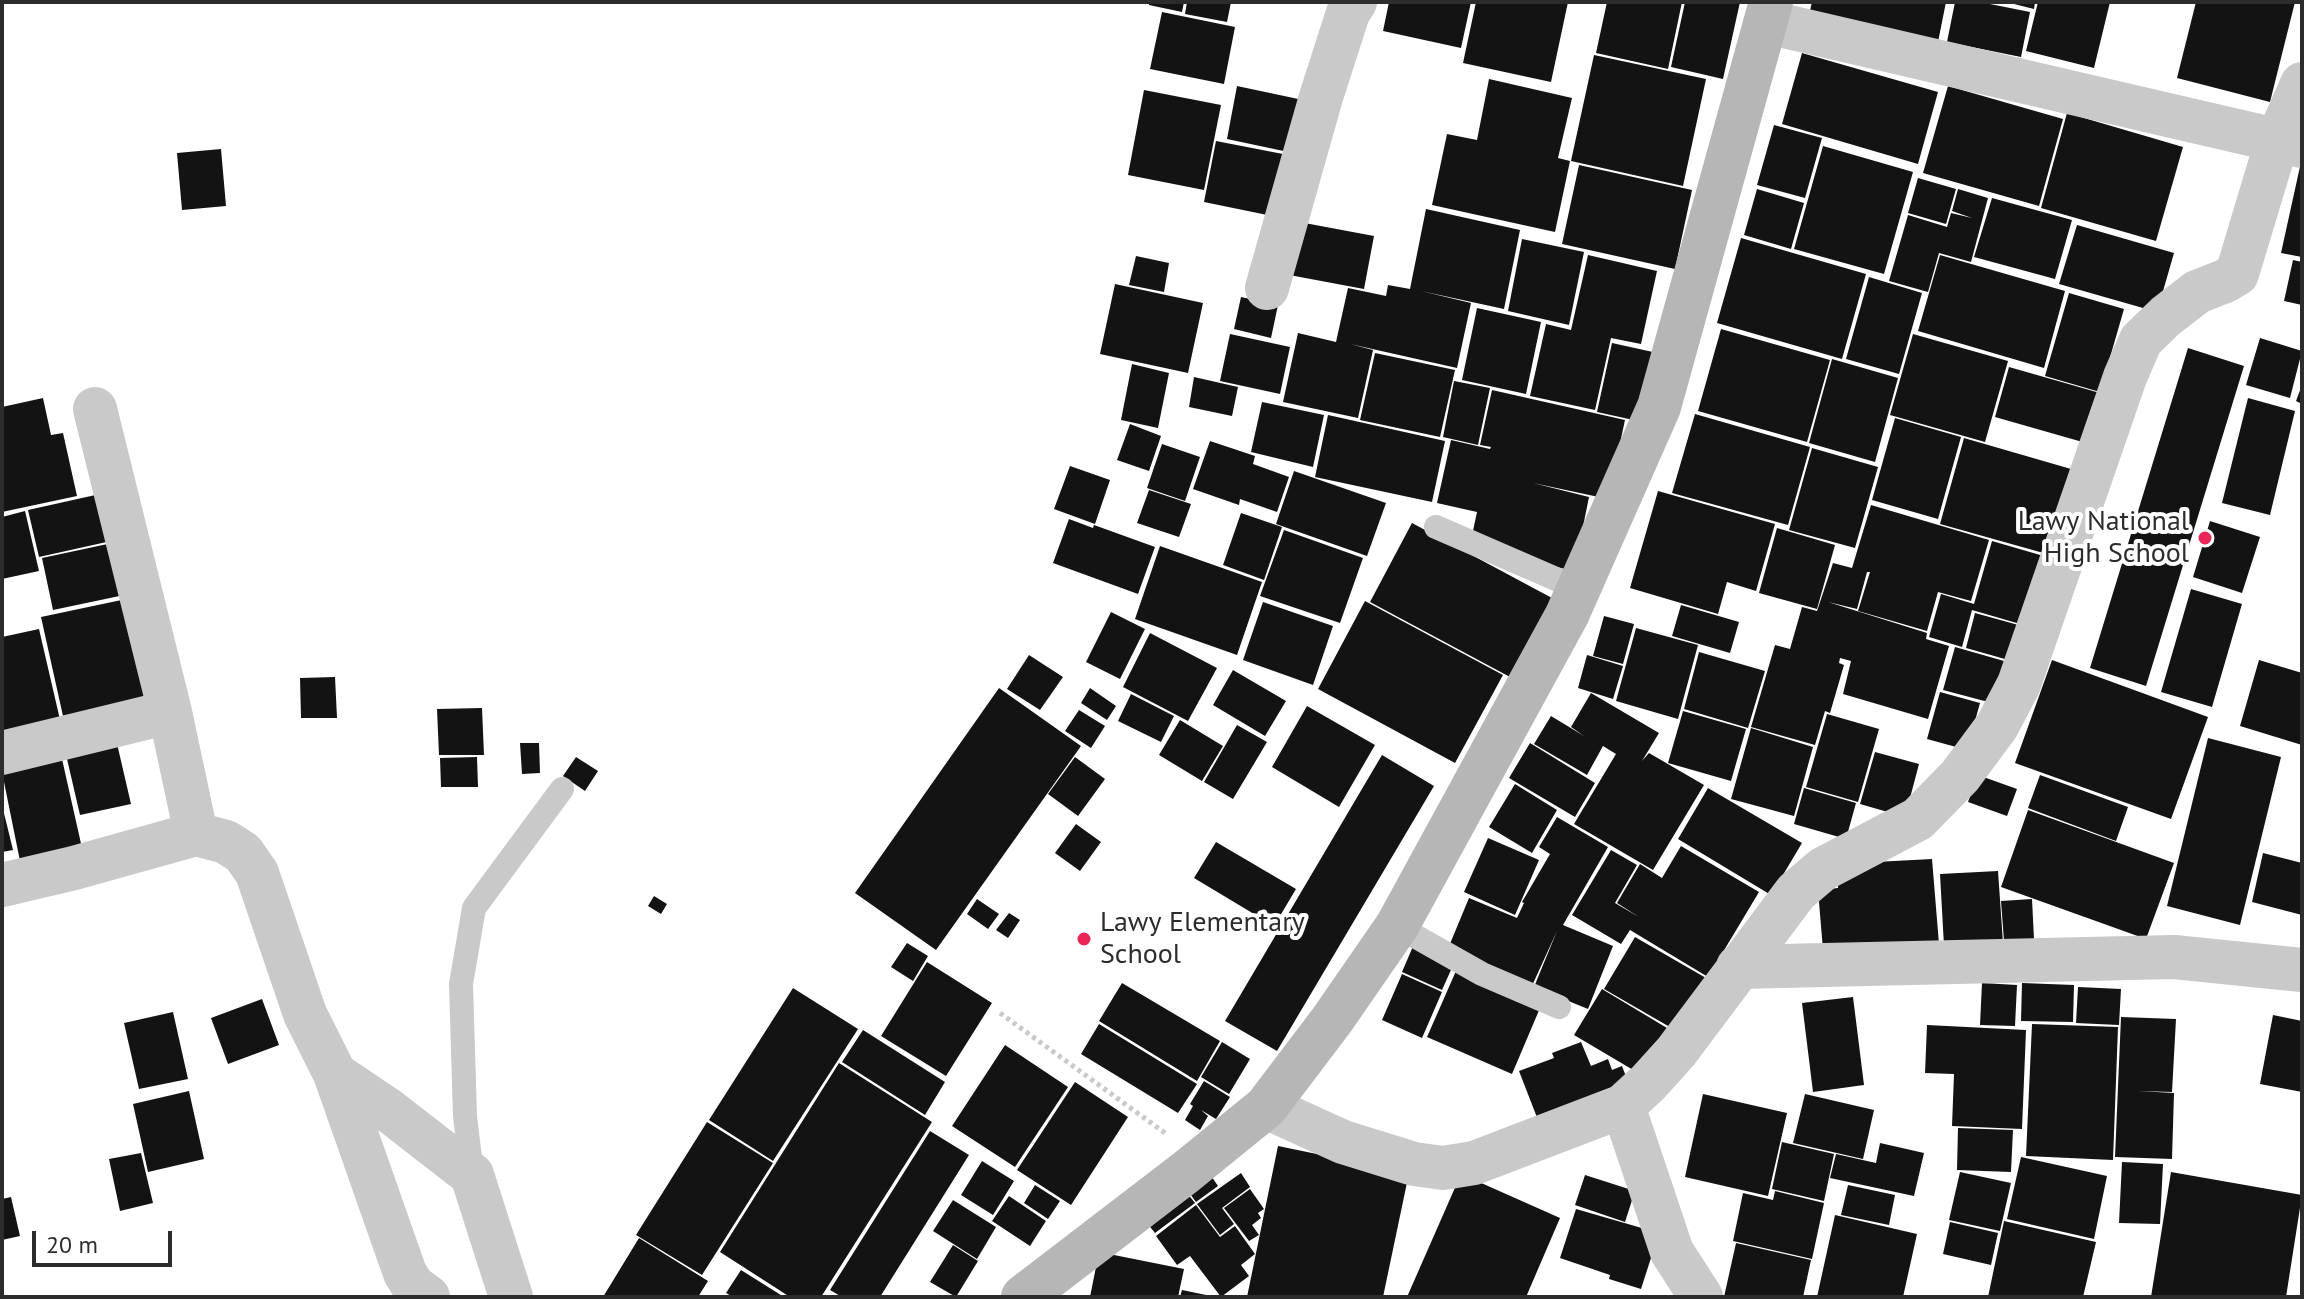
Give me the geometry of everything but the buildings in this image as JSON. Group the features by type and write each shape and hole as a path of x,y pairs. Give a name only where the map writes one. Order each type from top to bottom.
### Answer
{"main road":[{"path":"1023,1297 1266,1107 1332,1020 1397,926 1579,589 1659,407 1769,12"}],"street":[{"path":"1267,288 1321,97 1348,13 1355,2"},
{"path":"1769,12 2289,143"},
{"path":"1266,1107 1343,1142 1414,1164 1443,1168 1474,1163 1623,1106 1676,1052 1796,892 1833,863 1918,819 1960,776 1997,726 2019,684 2125,377 2141,340 2197,292 2237,274 2254,223 2289,143 2302,84"},
{"path":"95,409 170,712 196,834"},
{"path":"2,753 170,712"},
{"path":"2,885 196,834 226,842 243,853 257,873 305,1014 335,1074 405,1273 413,1286 428,1297"},
{"path":"1738,967 2174,957 2302,970"},
{"path":"335,1074 387,1109 472,1175 511,1297"},
{"path":"1623,1106 1672,1252 1701,1297"}],"lane":[{"path":"1436,527 1579,589"},
{"path":"472,1175 465,1116 461,984 474,908 562,789"},
{"path":"1397,926 1482,974 1559,1007"}],"path":[{"path":"1000,1013 1171,1137 1186,1172"}],"place":[{"name":"Lawy National High School","path":"2205,538"},
{"name":"Lawy Elementary School","path":"1084,939"}]}
